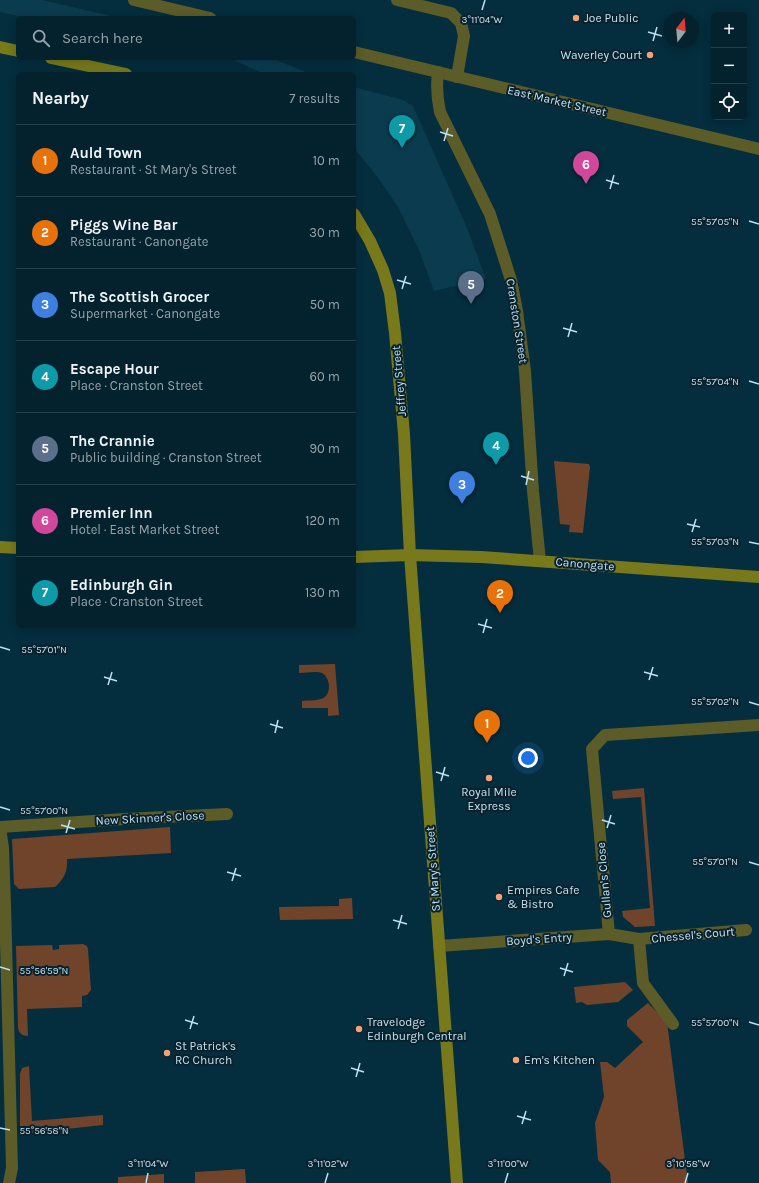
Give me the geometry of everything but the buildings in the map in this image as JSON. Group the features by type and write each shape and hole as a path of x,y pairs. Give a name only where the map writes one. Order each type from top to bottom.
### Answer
{"street":[{"path":"134,0 202,16"},
{"path":"397,0 451,13 461,23 464,36 457,77"},
{"path":"0,47 16,51"},
{"name":"East Market Street","path":"356,52 759,149"},
{"path":"61,60 117,72"},
{"name":"Cranston Street","path":"438,72 436,85 440,112 490,214 511,280 517,311 525,371 533,491 540,561"},
{"name":"Jeffrey Street","path":"356,218 383,270 390,293 404,434 410,555"},
{"path":"0,547 16,548"},
{"name":"Canongate","path":"356,557 410,555 481,557 759,577"},
{"name":"St Mary's Street","path":"410,555 456,1183"},
{"name":"Gullan's Close","path":"609,934 592,749 606,735 759,725"},
{"name":"New Skinner's Close","path":"0,827 228,814"},
{"path":"0,827 5,905 12,1168 9,1183"},
{"name":"Chessel's Court","path":"639,939 746,930"},
{"name":"Boyd's Entry","path":"439,946 609,934 639,939"},
{"path":"639,939 643,984 673,1024"}],"shaded area":[{"path":"0,0 42,0 111,16 18,16 0,12"},
{"path":"233,60 276,60 306,72 260,72"},
{"path":"356,88 403,100 413,106 467,228 486,279 434,291 419,250 398,207 376,175 356,150"},
{"path":"554,461 589,464 590,467 583,533 569,532 570,525 560,524"},
{"path":"335,664 339,715 328,716 328,708 302,708 302,701 319,700 325,697 329,691 329,683 325,675 320,672 299,673 299,665"},
{"path":"644,788 655,926 635,927 623,917 622,911 650,908 641,797 613,799 612,791"},
{"path":"170,827 171,853 67,859 65,874 55,887 19,889 14,884 12,839"},
{"path":"352,898 353,919 280,920 279,907 339,906 339,899"},
{"path":"83,944 87,946 88,949 91,990 87,995 82,996 82,1007 27,1009 28,1036 22,1035 18,1028 16,946 52,945 53,950 59,949 59,945"},
{"path":"625,982 633,990 618,1002 587,1005 582,1002 576,1003 574,987"},
{"path":"648,1003 667,1022 688,1183 611,1183 610,1172 598,1160 595,1123 604,1097 600,1062 607,1062 615,1068 643,1042 627,1026 627,1020"},
{"path":"29,1066 32,1121 103,1115 103,1125 20,1134 20,1074 22,1068"},
{"path":"245,1169 246,1183 195,1183 195,1172"},
{"path":"164,1174 164,1183 118,1183 118,1177"}],"place":[{"name":"Joe Public","path":"576,18"},
{"name":"Waverley Court","path":"650,55"},
{"name":"Edinburgh Gin","path":"402,148"},
{"name":"Premier Inn","path":"586,184"},
{"name":"The Crannie","path":"471,304"},
{"name":"Escape Hour","path":"496,465"},
{"name":"The Scottish Grocer","path":"462,504"},
{"name":"Piggs Wine Bar","path":"500,613"},
{"name":"Auld Town","path":"487,743"},
{"name":"Royal Mile Express","path":"489,778"},
{"name":"Empires Cafe & Bistro","path":"499,897"},
{"name":"Travelodge Edinburgh Central","path":"359,1029"},
{"name":"St Patrick's RC Church","path":"167,1053"},
{"name":"Em's Kitchen","path":"516,1060"}]}
